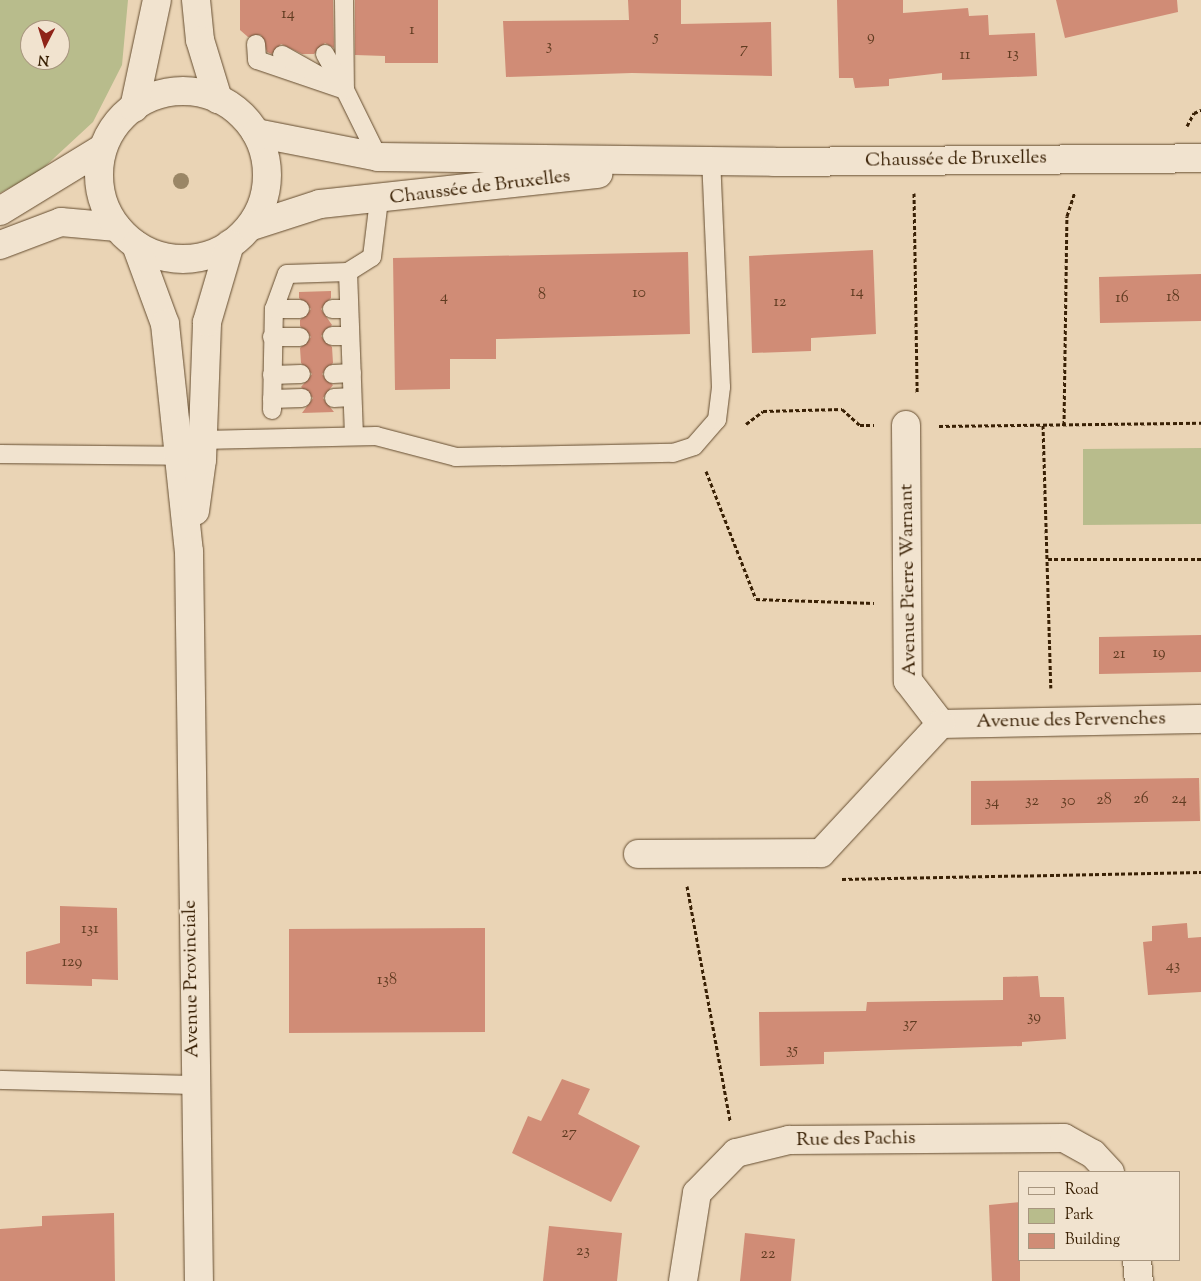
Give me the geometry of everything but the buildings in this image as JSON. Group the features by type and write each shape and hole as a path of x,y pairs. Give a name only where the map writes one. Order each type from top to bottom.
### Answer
{"main road":[{"path":"134,108 156,0"},
{"path":"196,0 200,40 218,99"},
{"path":"0,245 60,222 126,236 158,256 183,260 210,256 230,244 252,226 267,192 265,154 256,133 242,115 218,99 189,91 165,92 134,108 113,125 100,150 102,203 126,236 165,324 189,551"},
{"name":"Chaussée de Bruxelles","path":"256,133 378,157 711,161 1201,158"},
{"path":"0,211 100,150"},
{"path":"378,157 379,200"},
{"name":"Chaussée de Bruxelles","path":"252,226 320,204 379,200 711,161"},
{"path":"189,551 202,440 207,322 230,244"},
{"name":"Avenue Pierre Warnant","path":"912,426 908,681 941,724"},
{"name":"Avenue Provinciale","path":"189,551 188,678 193,1086 199,1281"},
{"name":"Avenue des Pervenches","path":"941,724 1201,719"},
{"path":"638,854 821,853 941,724"},
{"name":"Rue des Pachis","path":"736,1153 789,1140 1064,1138 1094,1154 1109,1171"},
{"path":"684,1281 697,1193 736,1153"},
{"path":"1137,1261 1139,1281"}],"lane":[{"path":"344,0 345,90"},
{"path":"256,44 257,60 345,90"},
{"path":"291,54 345,90"},
{"path":"325,54 378,157"},
{"path":"202,440 354,436 407,440 456,456 673,453 694,446 717,420 721,387 711,161"},
{"path":"302,398 272,404 274,309 287,274 348,272 372,257 379,200"},
{"path":"348,272 354,436"},
{"path":"274,309 300,309"},
{"path":"332,309 349,309"},
{"path":"332,336 350,336"},
{"path":"272,337 300,337"},
{"path":"333,374 352,373"},
{"path":"272,375 301,374"},
{"path":"334,398 352,397"},
{"path":"0,454 179,456"},
{"path":"0,1080 193,1086"}],"path":[{"path":"1064,425 1067,216 1076,191 1076,159"},
{"path":"912,426 913,160"},
{"path":"743,426 762,411 842,409 860,425 1064,425 1201,422"},
{"path":"1043,425 1051,722"},
{"path":"702,460 756,599 908,604"},
{"path":"1048,559 1201,559"},
{"path":"684,853 690,913 736,1153"},
{"path":"821,853 844,881 1201,872"}],"green space":[{"path":"0,0 128,0 122,65 93,122 39,172 0,193"},
{"path":"1201,448 1201,524 1083,525 1083,449"}]}
